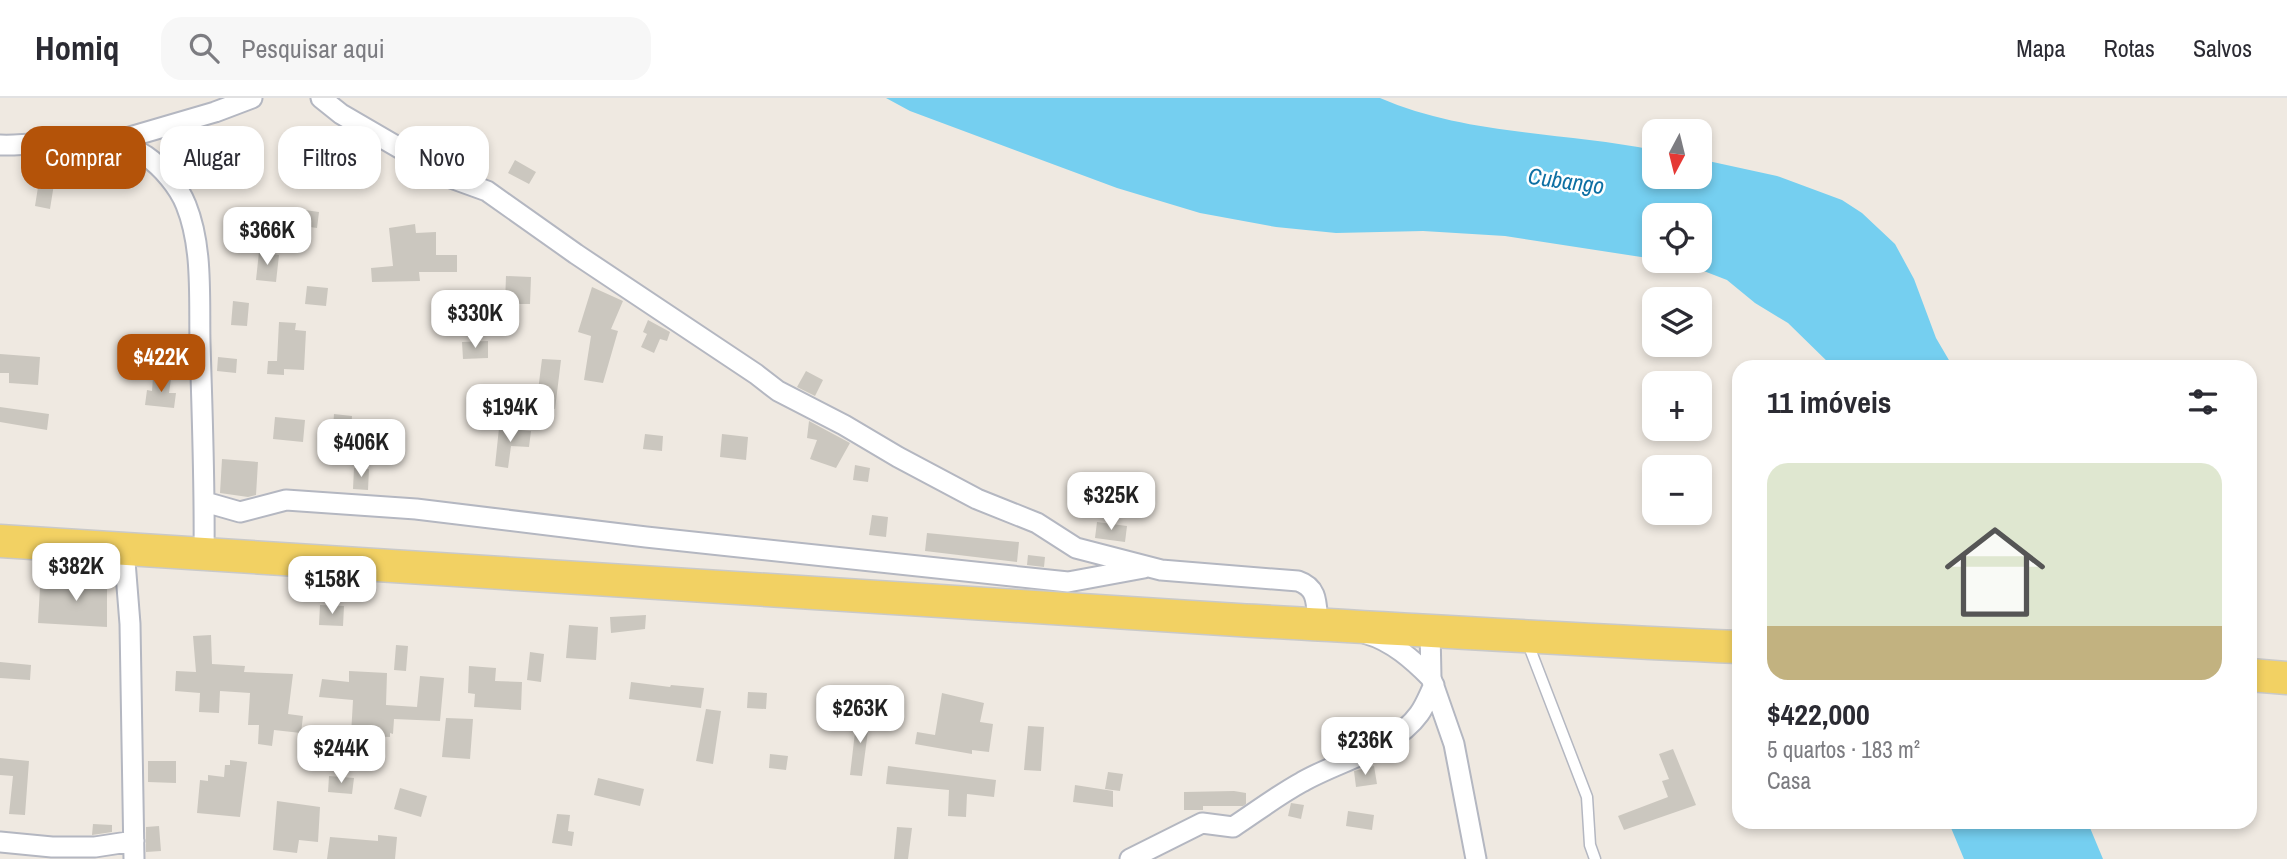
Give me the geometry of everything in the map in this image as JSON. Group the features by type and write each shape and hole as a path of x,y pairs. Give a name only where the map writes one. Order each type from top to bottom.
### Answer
{"main road":[{"path":"0,541 1526,638 1732,647"},
{"path":"2257,676 2287,678"}],"street":[{"path":"146,133 252,98"},
{"path":"321,98 341,114 451,178 487,191 576,254 756,373 778,391 976,499 1037,523 1076,548 1148,567 1298,581 1306,584 1315,593 1329,625 1377,637 1412,660 1433,682"},
{"path":"0,145 21,146"},
{"path":"146,156 165,173 186,204 197,263 205,502 204,554"},
{"path":"205,502 240,512 286,500 416,509 646,537 1068,582 1148,567"},
{"path":"0,842 134,850 130,624 124,549"},
{"path":"1430,630 1433,682 1454,744 1476,859"},
{"path":"1130,859 1202,823 1233,827 1301,782 1374,748 1406,729 1418,717 1433,682"}],"lane":[{"path":"1526,638 1587,797 1590,845 1595,859"}],"water":[{"name":"Cubango","path":"886,98 1380,98 1412,110 1480,126 1642,148 1642,189 1712,189 1712,162 1777,176 1842,200 1862,213 1895,244 1914,279 1936,338 1949,360 1826,360 1788,323 1755,303 1727,280 1709,273 1712,273 1712,203 1642,203 1642,257 1505,236 1423,231 1336,233 1276,227 1200,213 1117,188 910,111"},
{"path":"1952,829 2090,829 2103,859 1964,859"}],"building":[{"path":"515,160 536,172 529,184 508,173"},
{"path":"38,189 53,189 50,209 35,206"},
{"path":"305,210 319,212 317,228 303,226"},
{"path":"415,224 416,233 436,232 436,255 457,255 457,272 419,272 420,281 372,282 371,268 393,266 389,228"},
{"path":"259,252 279,255 276,282 256,280"},
{"path":"506,276 531,277 530,304 505,304"},
{"path":"307,286 328,288 326,306 305,304"},
{"path":"592,287 623,301 611,329 618,331 603,383 584,380 591,336 578,332"},
{"path":"233,301 249,303 247,326 231,325"},
{"path":"480,303 492,307 485,317 476,312"},
{"path":"648,320 670,332 667,341 660,339 654,353 641,347 647,334 643,332"},
{"path":"279,322 296,323 295,330 306,331 304,370 284,369 284,375 267,374 268,361 277,361"},
{"path":"488,341 488,358 463,359 462,342"},
{"path":"0,354 40,357 38,385 9,383 9,373 0,373"},
{"path":"218,357 237,359 236,373 217,371"},
{"path":"542,359 561,360 555,409 536,406"},
{"path":"806,371 823,380 815,396 797,387"},
{"path":"153,377 171,379 169,393 176,393 174,408 145,405 147,390 152,391"},
{"path":"0,407 49,414 47,430 0,422"},
{"path":"334,414 352,416 351,430 333,428"},
{"path":"275,417 305,420 303,442 273,439"},
{"path":"809,421 850,443 836,468 810,459 817,440 807,438"},
{"path":"499,428 531,431 529,447 511,446 508,468 495,466"},
{"path":"645,434 663,436 662,451 643,449"},
{"path":"722,434 748,437 746,460 720,457"},
{"path":"222,459 258,462 256,495 248,497 220,493"},
{"path":"855,465 870,468 868,482 853,480"},
{"path":"354,468 369,469 368,490 353,489"},
{"path":"872,515 888,517 886,537 869,535"},
{"path":"1097,522 1127,526 1125,542 1095,538"},
{"path":"927,533 1019,542 1017,562 925,551"},
{"path":"1028,555 1045,557 1044,567 1027,565"},
{"path":"86,573 107,573 107,627 38,623 40,587 52,587 52,582 86,583"},
{"path":"320,605 344,606 343,626 319,625"},
{"path":"646,615 645,629 611,633 610,617"},
{"path":"569,625 598,627 596,660 566,658"},
{"path":"211,635 212,664 245,666 244,672 293,674 288,714 303,716 301,733 274,730 272,746 258,744 259,725 248,725 250,693 220,691 219,713 199,712 200,693 175,691 176,671 196,672 193,636"},
{"path":"396,645 408,646 406,671 394,670"},
{"path":"530,652 544,654 541,682 527,680"},
{"path":"0,662 31,665 30,680 0,678"},
{"path":"469,666 496,668 495,681 522,682 521,710 474,707 475,694 468,693"},
{"path":"349,671 387,673 386,705 417,707 420,676 444,678 440,721 394,719 393,734 390,733 390,737 351,735 353,700 319,697 322,679 349,682"},
{"path":"631,682 704,688 701,708 629,699"},
{"path":"748,692 767,693 766,709 747,708"},
{"path":"942,693 984,703 980,722 993,724 989,752 972,750 972,754 915,744 917,732 935,735"},
{"path":"706,709 721,711 713,764 696,761"},
{"path":"857,715 870,716 862,776 850,775"},
{"path":"446,718 473,719 470,759 442,757"},
{"path":"1028,726 1044,727 1041,771 1024,770"},
{"path":"1673,749 1696,805 1624,830 1618,816 1668,797 1662,781 1669,779 1659,754"},
{"path":"770,754 788,756 786,770 769,768"},
{"path":"0,758 29,761 25,815 9,814 13,776 0,775"},
{"path":"230,760 247,762 240,817 197,813 200,780 208,781 208,775 224,777 225,765 230,765"},
{"path":"148,761 176,761 176,783 148,782"},
{"path":"888,766 996,780 994,797 967,794 966,817 948,816 949,790 886,784"},
{"path":"1374,766 1377,784 1356,787 1354,771"},
{"path":"1108,772 1123,774 1120,791 1105,789"},
{"path":"329,776 354,778 352,794 328,792"},
{"path":"598,778 644,789 640,806 594,795"},
{"path":"1075,785 1113,791 1113,807 1073,802"},
{"path":"400,788 427,796 421,817 394,809"},
{"path":"1184,792 1246,793 1246,804 1203,806 1203,810 1184,810"},
{"path":"277,801 320,807 318,842 299,840 297,853 273,850"},
{"path":"1291,803 1304,805 1301,819 1288,816"},
{"path":"1348,811 1374,815 1372,830 1346,826"},
{"path":"557,814 570,815 568,831 574,832 572,846 552,843"},
{"path":"93,824 112,825 112,832 92,835"},
{"path":"159,826 161,851 146,852 146,827"},
{"path":"897,827 912,828 908,859 894,859"},
{"path":"378,835 397,837 395,859 327,859 330,837 378,841"}]}
